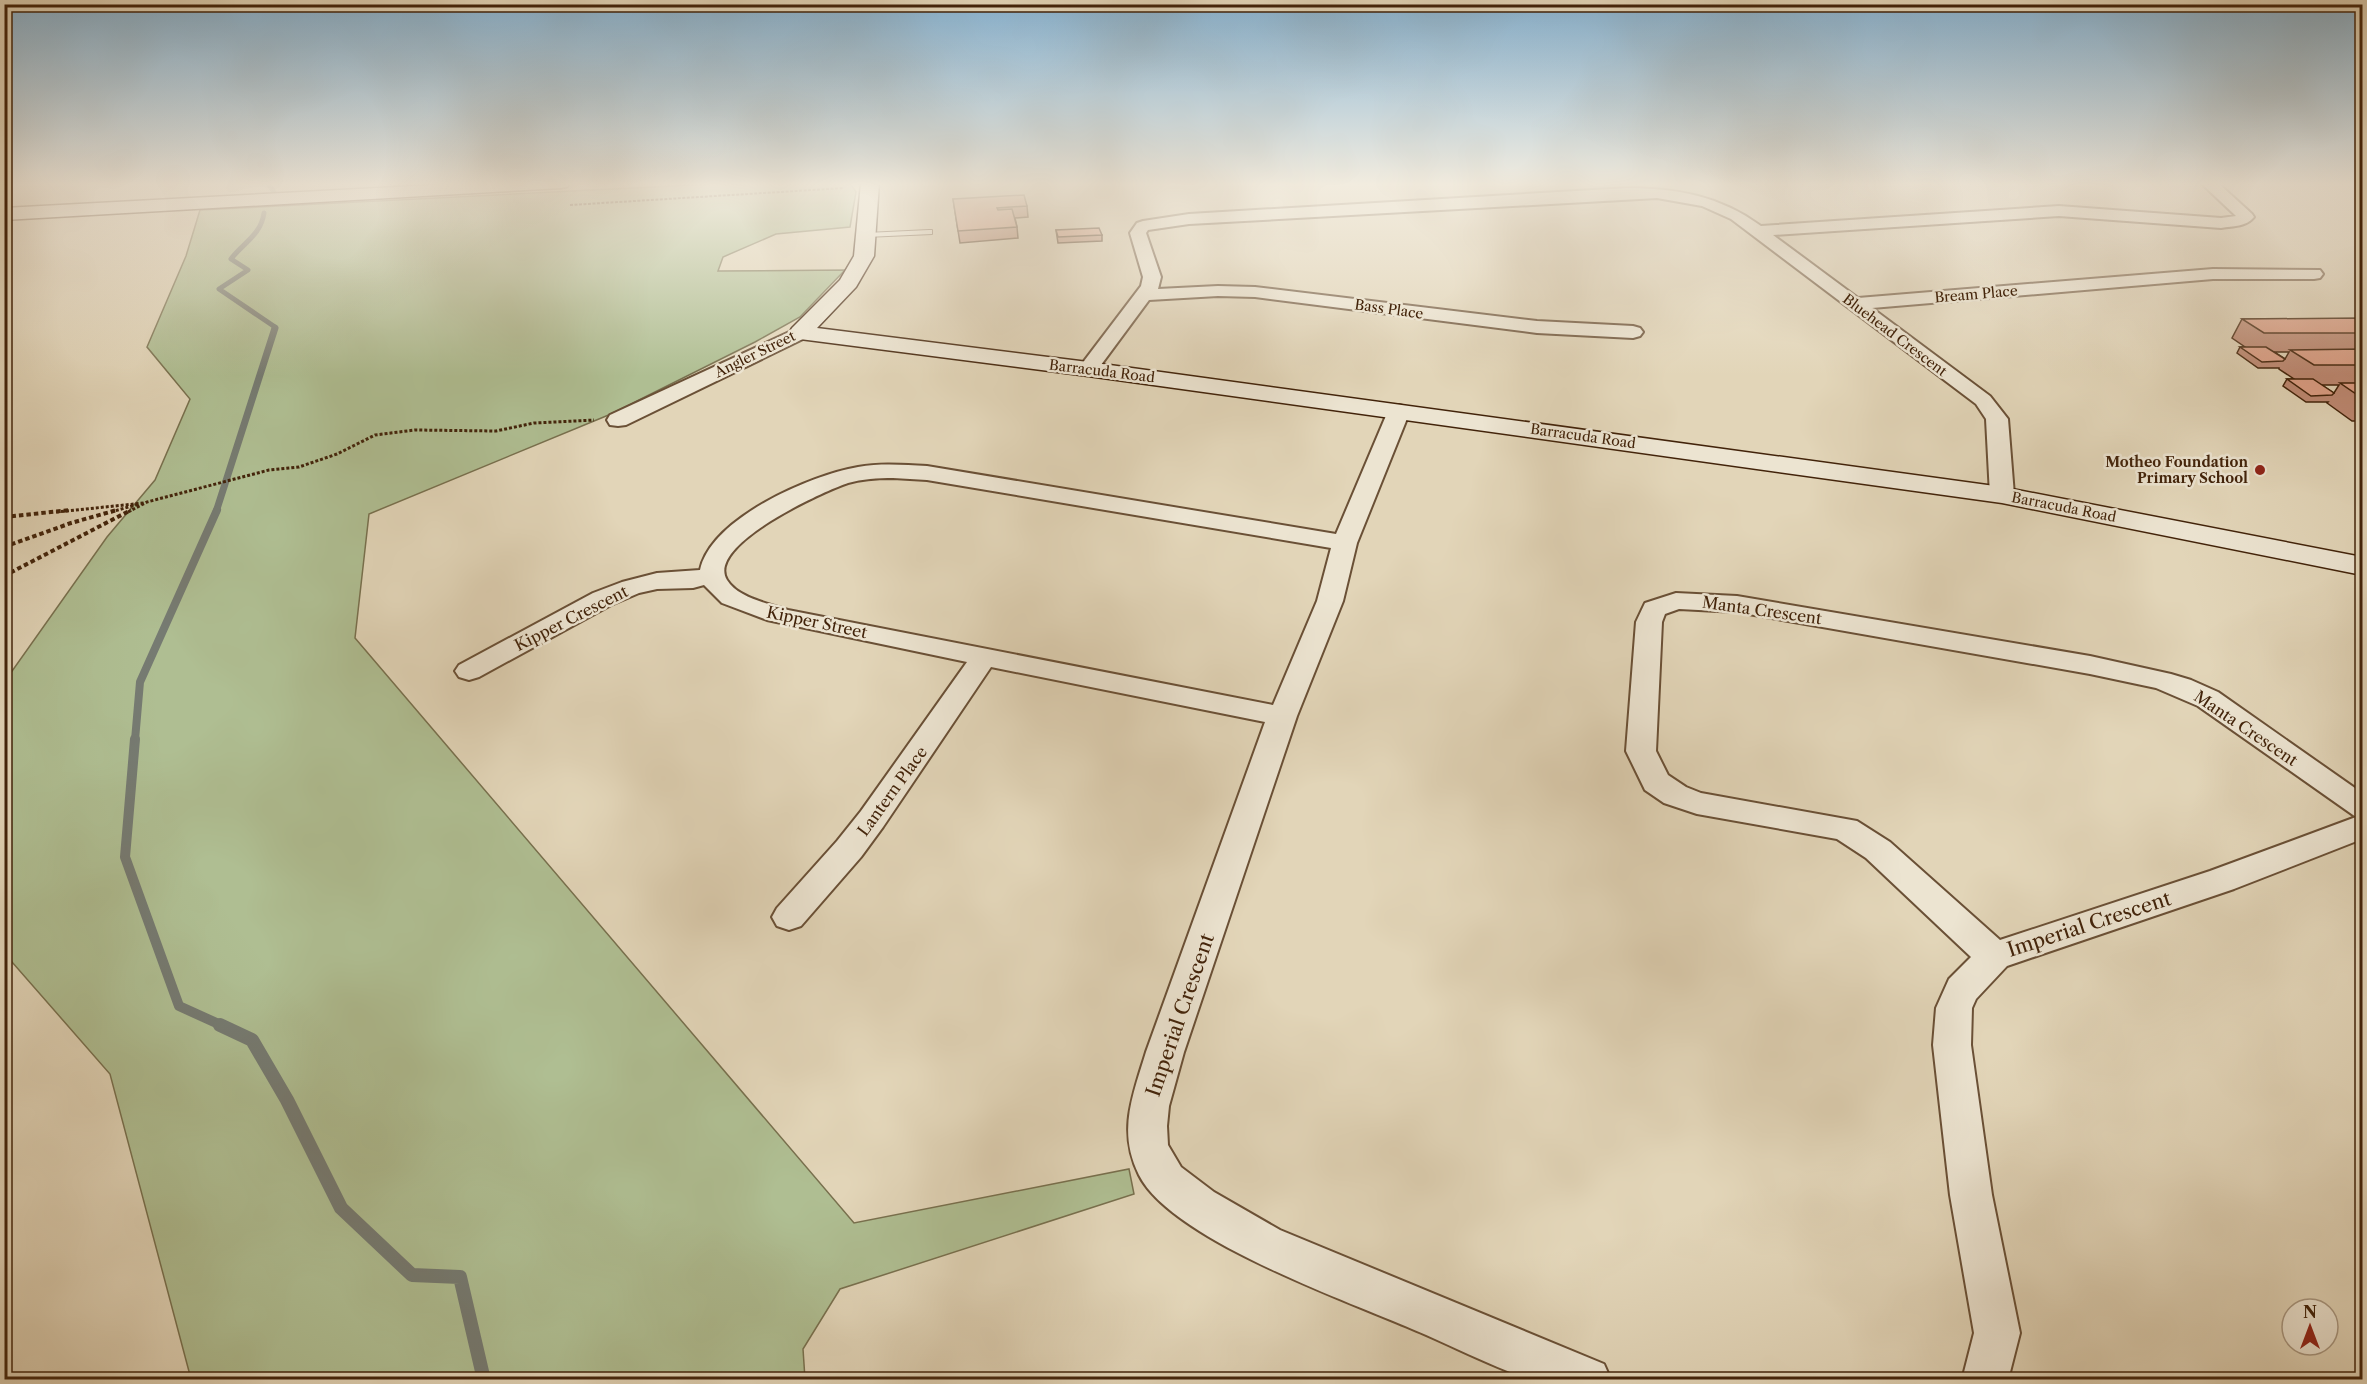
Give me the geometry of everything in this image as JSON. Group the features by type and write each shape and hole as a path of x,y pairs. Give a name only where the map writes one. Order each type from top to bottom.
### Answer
{"street":[{"name":"Angler Street","path":"618,420 800,333 849,284 864,256 865,248"},
{"name":"Bluehead Crescent","path":"1088,369 1150,286 1152,277 1143,248"},
{"name":"Bluehead Crescent","path":"1778,248 1983,400 1997,419 2002,495"},
{"name":"Bream Place","path":"1853,304 2213,274 2314,274"},
{"name":"Bass Place","path":"1144,295 1218,291 1254,292 1537,327 1634,332"},
{"name":"Barracuda Road","path":"800,333 1088,369 2002,495 2362,566"},
{"name":"Imperial Crescent","path":"1399,411 1345,543 1330,601 1282,716 1165,1052 1149,1106 1148,1145 1154,1164 1166,1181 1199,1206 1265,1245 1588,1380"},
{"path":"712,575 720,554 732,538 785,501 836,479 884,471 927,473 1345,543"},
{"name":"Kipper Street","path":"712,575 716,583 729,595 754,608 785,617 1282,716"},
{"name":"Kipper Crescent","path":"469,671 602,599 631,587 657,581 693,580 712,575"},
{"name":"Manta Crescent","path":"1994,956 1878,850 1846,829 1697,803 1675,795 1656,782 1641,751 1649,622 1654,609 1676,601 1737,604 2090,665 2160,680 2181,686 2208,699 2362,808"},
{"name":"Lantern Place","path":"789,916 849,849 872,819 984,657"},
{"name":"Imperial Crescent","path":"1985,1380 1997,1333 1971,1195 1952,1046 1954,1008 1962,990 1994,956 2222,880 2362,827"}],"path":[{"path":"4,547 71,523 147,502 269,470 299,467 337,454 375,435 415,430 496,431 534,423 618,420"},
{"path":"4,517 147,502"},
{"path":"4,576 147,502"}],"green space":[{"path":"189,248 745,248 723,257 718,271 845,270 800,317 755,342 611,414 369,514 355,638 854,1223 1129,1169 1134,1194 840,1289 803,1349 805,1379 191,1379 110,1074 5,954 5,681 107,537 155,480 190,399 147,347"}],"building":[{"path":"2360,318 2362,333 2264,333 2242,319"},
{"path":"2240,347 2266,347 2285,359 2262,362"},
{"path":"2362,349 2362,365 2314,365 2290,350"},
{"path":"2287,379 2313,379 2334,393 2311,396"},
{"path":"2340,383 2362,383 2362,398"}],"waterway":[{"path":"242,248 231,259 248,270 219,289 275,327 274,329"},
{"path":"216,512 275,328"},
{"path":"135,740 140,682 217,510"},
{"path":"135,739 125,857 179,1006 223,1026"},
{"path":"220,1025 252,1040 287,1100 341,1208 412,1275 460,1277 484,1380"}],"place":[{"name":"Motheo Foundation Primary School","path":"2260,470"}]}
